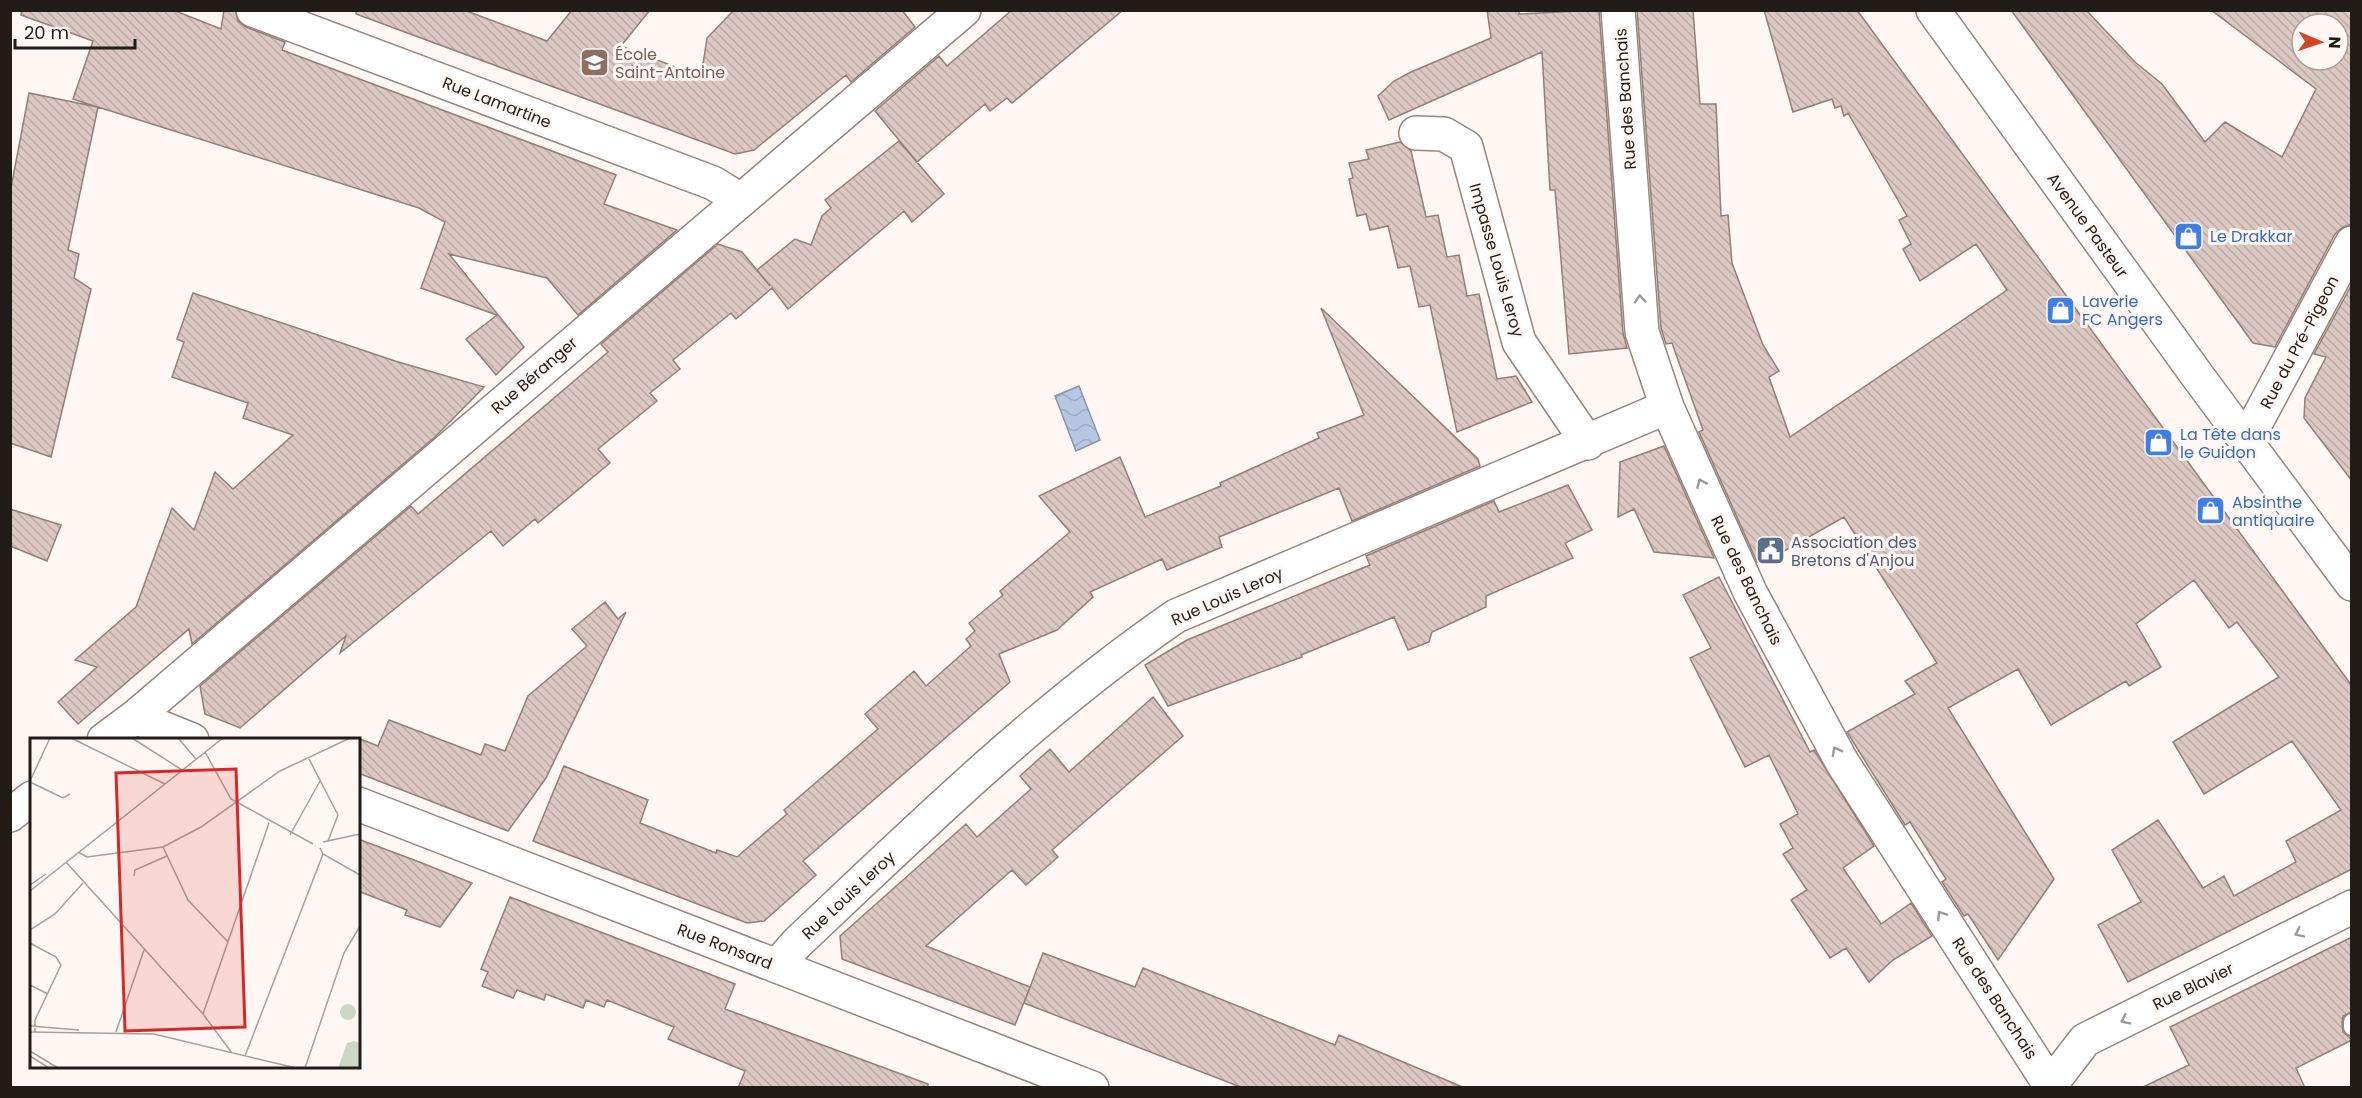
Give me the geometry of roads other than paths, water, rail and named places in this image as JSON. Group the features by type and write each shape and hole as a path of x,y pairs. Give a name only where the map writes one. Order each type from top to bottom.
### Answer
{"street":[{"name":"Rue Lamartine","path":"253,10 713,183 739,199"},
{"name":"Rue Béranger","path":"107,738 135,717 739,199 765,182 964,10"},
{"name":"Rue des Banchais","path":"1618,10 1642,332 1667,407 1750,592 1842,762 2050,1086"},
{"name":"Avenue Pasteur","path":"1933,10 2352,584"},
{"name":"Impasse Louis Leroy","path":"1416,133 1444,134 1466,147 1519,342 1588,443"},
{"name":"Rue du Pré-Pigeon","path":"2246,441 2352,243"},
{"name":"Rue Louis Leroy","path":"777,966 797,943 974,776 1124,652 1176,616 1588,443 1667,407"},
{"path":"135,717 187,738"},
{"path":"10,815 30,800"},
{"name":"Rue Ronsard","path":"360,805 1092,1088"},
{"name":"Rue Blavier","path":"2050,1086 2085,1040 2352,907"}],"water":[{"path":"1079,386 1100,440 1076,451 1055,396"}],"place":[{"name":"École Saint-Antoine","path":"594,63"},
{"name":"Le Drakkar","path":"2189,236"},
{"name":"Laverie FC Angers","path":"2061,310"},
{"name":"La Tête dans le Guidon","path":"2159,443"},
{"name":"Absinthe antiquaire","path":"2211,511"},
{"name":"Association des Bretons d'Anjou","path":"1770,551"}]}
